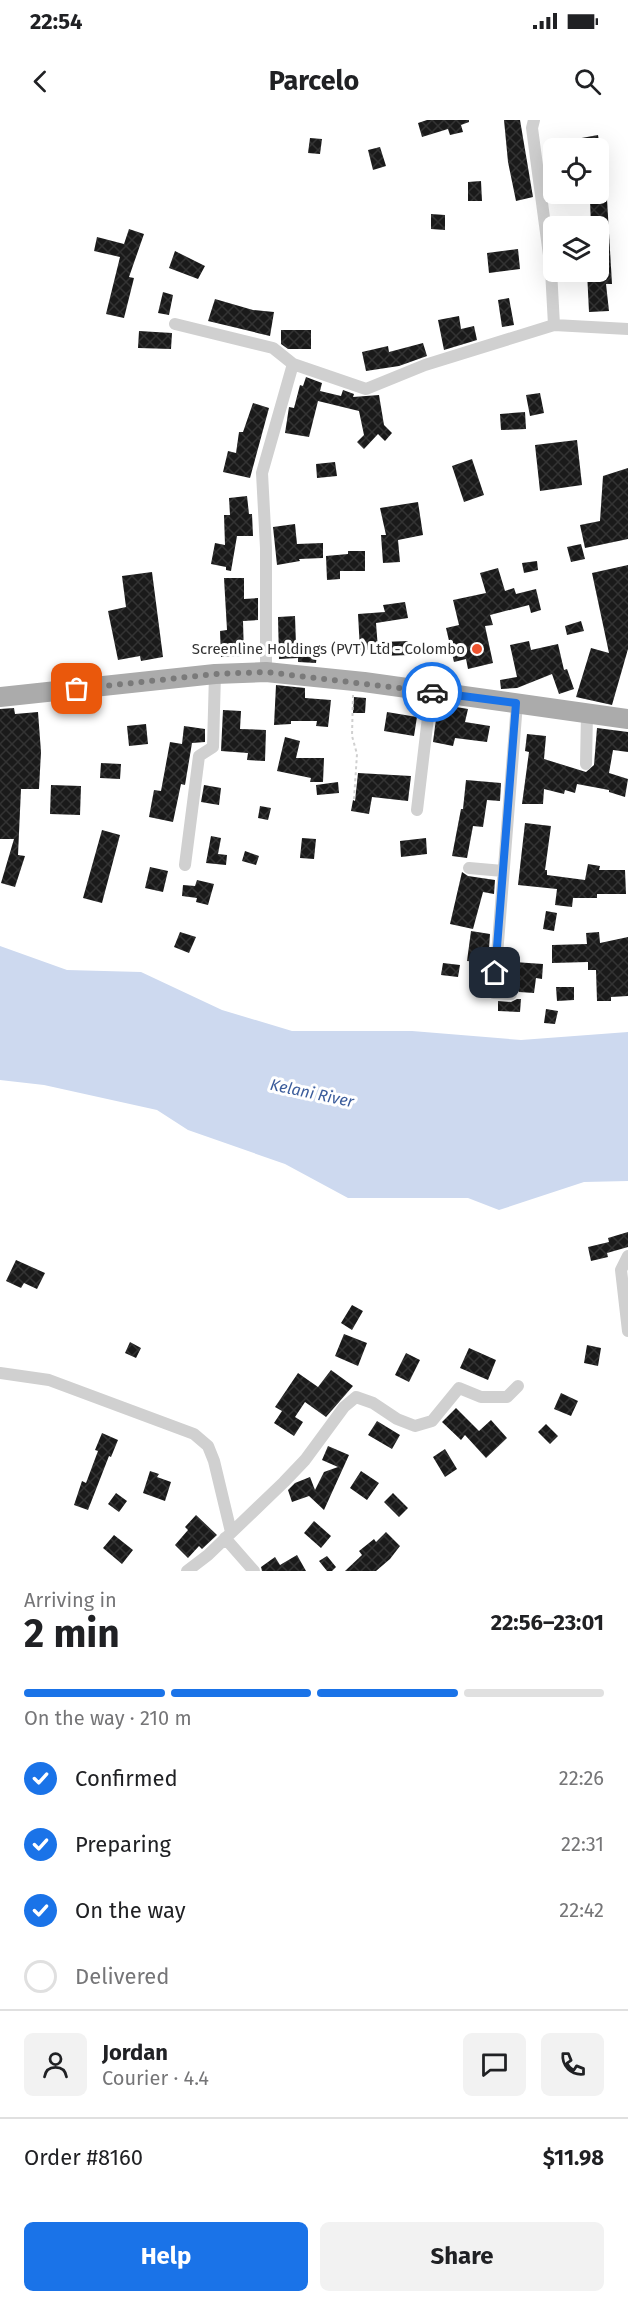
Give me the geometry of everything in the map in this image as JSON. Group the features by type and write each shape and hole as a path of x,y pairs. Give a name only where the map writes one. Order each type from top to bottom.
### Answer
{"main road":[{"path":"0,697 215,674 266,672 353,681 628,718"}],"street":[{"path":"534,120 532,128 551,270 554,325"},
{"path":"175,324 273,348 293,364 366,389 424,365 554,325 628,328"},
{"path":"266,672 266,548 262,473 293,364"},
{"path":"185,866 199,756 213,747 215,674"},
{"path":"417,810 431,692"},
{"path":"511,994 494,993 516,703"},
{"path":"586,764 587,713"},
{"path":"469,868 503,871"},
{"path":"628,1256 621,1270 628,1331"},
{"path":"0,1373 49,1380 194,1434 208,1446 214,1461 228,1535 254,1571"},
{"path":"187,1571 228,1535 305,1460 344,1407 356,1398 373,1402 397,1419 415,1426 432,1421 459,1388 481,1397 507,1397 518,1386"}],"path":[{"path":"353,681 352,736 357,754 354,800"}],"water":[{"name":"Kelani River","path":"0,946 67,970 141,972 222,1010 292,1031 412,1031 521,1040 628,1032 628,1181 584,1182 499,1210 468,1198 348,1198 285,1164 188,1130 157,1110 44,1085 0,1080"}],"building":[{"path":"427,120 469,120 469,122 461,125 463,132 450,135 448,129 422,137 418,123"},
{"path":"504,120 520,120 533,197 516,201 508,162"},
{"path":"598,135 598,138 582,138"},
{"path":"310,138 322,139 320,154 308,153"},
{"path":"380,147 386,166 373,170 368,150"},
{"path":"481,181 482,201 468,201 468,182"},
{"path":"590,204 607,204 608,216 591,216"},
{"path":"431,214 445,215 445,230 431,229"},
{"path":"129,229 144,234 129,277 134,278 124,318 106,314 120,257 94,251 97,237 124,244"},
{"path":"609,233 612,284 606,284 609,311 589,312 588,282 609,282"},
{"path":"518,249 520,269 489,273 487,253"},
{"path":"175,251 205,266 198,279 169,268"},
{"path":"163,292 173,295 169,315 158,313"},
{"path":"509,298 514,325 502,327 498,300"},
{"path":"215,299 253,310 274,312 270,336 208,321"},
{"path":"459,316 461,329 474,326 477,340 444,350 438,320"},
{"path":"281,330 311,330 311,349 288,349 281,344"},
{"path":"139,331 172,333 171,349 138,348"},
{"path":"423,343 427,356 399,366 366,371 362,352 388,346 389,352"},
{"path":"306,377 322,383 320,391 341,396 343,390 354,394 353,397 379,395 384,425 392,433 385,441 378,434 364,449 357,442 364,435 359,411 318,401 309,437 285,433 289,407 294,408 300,385 303,386"},
{"path":"540,393 544,413 530,416 526,395"},
{"path":"253,403 269,408 250,478 223,472 228,451 236,453 239,432 243,432"},
{"path":"525,412 526,429 501,430 500,414"},
{"path":"577,440 582,485 540,491 535,445"},
{"path":"472,459 484,495 464,502 452,466"},
{"path":"335,462 337,476 317,478 316,464"},
{"path":"628,468 628,539 585,548 580,525 600,521 603,476"},
{"path":"247,496 249,514 252,514 253,536 237,536 231,571 226,570 226,567 211,564 215,543 225,545 224,515 230,515 229,498"},
{"path":"418,502 423,535 398,540 400,562 383,563 381,535 386,535 380,508"},
{"path":"295,524 297,544 323,543 323,558 299,559 300,561 277,565 273,527"},
{"path":"581,544 585,559 571,562 567,547"},
{"path":"348,551 365,551 365,571 340,571 340,579 327,580 326,556 348,554"},
{"path":"537,561 538,570 524,573 522,563"},
{"path":"628,565 628,649 612,705 576,697 591,648 609,653 592,573"},
{"path":"498,568 505,591 514,588 516,594 536,589 541,610 531,613 529,605 490,615 493,625 485,626 493,663 468,669 466,659 454,662 446,628 459,625 453,600 486,593 480,573"},
{"path":"152,572 163,657 141,661 140,656 118,660 108,611 126,607 122,576"},
{"path":"224,578 244,578 244,599 258,598 258,620 243,621 244,656 221,657 220,631 227,630"},
{"path":"405,602 408,618 376,623 378,649 360,650 358,614 385,612 383,605"},
{"path":"295,616 296,645 318,646 316,663 298,662 298,658 279,659 278,617"},
{"path":"581,621 584,631 567,635 565,626"},
{"path":"408,641 409,655 382,656 382,642"},
{"path":"529,641 531,650 558,644 564,670 567,669 574,689 559,694 552,674 517,688 501,689 500,680 517,677 510,645"},
{"path":"276,685 305,688 305,698 331,700 328,727 316,726 317,721 291,721 291,724 274,725"},
{"path":"354,697 366,698 365,713 353,713"},
{"path":"438,704 468,709 465,722 490,726 487,742 455,738 453,746 433,742"},
{"path":"14,708 15,714 38,712 41,752 39,789 21,789 18,855 25,856 15,887 1,883 14,839 0,839 0,709"},
{"path":"223,710 241,711 240,729 266,730 265,761 247,760 248,753 221,751"},
{"path":"387,712 417,717 414,736 384,731"},
{"path":"146,724 148,744 129,746 127,726"},
{"path":"184,726 205,729 205,742 192,743 185,785 181,784 173,822 149,817 154,790 161,791 170,742 182,744"},
{"path":"597,728 628,732 628,752 613,750 609,773 628,779 625,797 609,792 609,790 577,784 575,793 565,790 564,794 544,789 543,804 522,804 529,752 525,751 527,734 546,736 544,759 586,772 594,765"},
{"path":"285,737 300,741 296,758 324,758 323,782 310,782 311,778 277,771"},
{"path":"101,763 121,764 120,779 100,778"},
{"path":"358,773 411,776 408,801 372,797 369,814 351,811 353,800 355,801"},
{"path":"466,780 501,783 500,801 487,800 483,827 473,826 467,858 452,856 461,809 463,809"},
{"path":"338,782 339,793 317,795 316,785"},
{"path":"51,785 81,786 80,815 50,814"},
{"path":"204,785 221,788 219,805 201,802"},
{"path":"260,806 271,808 268,820 258,818"},
{"path":"525,823 551,826 545,870 547,870 547,875 585,880 588,864 600,866 599,870 625,870 626,894 597,894 597,898 573,898 572,907 555,905 557,889 518,885"},
{"path":"102,830 120,835 102,903 83,898"},
{"path":"211,836 221,838 218,854 227,855 226,865 206,863"},
{"path":"302,838 316,839 314,859 300,858"},
{"path":"426,838 427,854 401,857 400,841"},
{"path":"245,851 259,856 256,865 242,861"},
{"path":"150,867 168,871 163,892 145,888"},
{"path":"462,872 468,876 495,880 494,894 483,892 473,929 450,924"},
{"path":"197,880 214,884 208,905 196,902 197,898 182,896 183,885 195,886"},
{"path":"546,911 557,913 554,931 543,929"},
{"path":"471,931 490,934 488,963 467,961"},
{"path":"180,932 196,937 189,953 174,947"},
{"path":"599,932 600,943 628,937 628,996 611,997 611,1001 597,1001 596,970 588,970 588,962 552,963 552,945 587,944 586,933"},
{"path":"514,962 543,964 542,979 536,978 534,993 519,992 518,977 513,976"},
{"path":"443,963 460,965 458,977 441,975"},
{"path":"556,987 574,987 574,1000 557,1001"},
{"path":"521,999 520,1012 498,1011 498,1001 511,1002"},
{"path":"546,1009 558,1011 555,1024 544,1023"},
{"path":"628,1232 628,1247 607,1253 608,1257 591,1261 588,1247 609,1242 608,1238"},
{"path":"16,1260 45,1273 37,1289 24,1283 21,1288 6,1281"},
{"path":"352,1305 363,1311 352,1330 341,1323"},
{"path":"344,1334 367,1343 358,1366 335,1356"},
{"path":"130,1342 141,1348 136,1358 125,1353"},
{"path":"587,1345 601,1348 598,1366 584,1363"},
{"path":"469,1348 496,1360 488,1380 460,1368"},
{"path":"406,1353 420,1360 409,1382 395,1375"},
{"path":"331,1370 353,1386 326,1417 305,1402 295,1417 303,1422 294,1436 274,1423 282,1411 275,1407 298,1373 318,1387"},
{"path":"561,1393 578,1401 571,1416 554,1409"},
{"path":"456,1408 479,1431 491,1420 507,1438 486,1458 465,1435 461,1440 442,1422"},
{"path":"377,1421 400,1435 392,1449 368,1435"},
{"path":"546,1424 558,1436 550,1444 538,1432"},
{"path":"102,1433 118,1440 111,1457 109,1456 88,1510 74,1505 82,1481 86,1483"},
{"path":"328,1446 349,1455 324,1510 309,1496 292,1502 288,1490 295,1483 310,1477 315,1490 324,1472 338,1467 322,1460"},
{"path":"445,1449 457,1469 445,1477 433,1457"},
{"path":"150,1471 159,1474 157,1477 171,1482 165,1501 143,1493"},
{"path":"361,1471 379,1483 367,1500 350,1488"},
{"path":"116,1493 127,1501 119,1512 108,1504"},
{"path":"393,1493 408,1508 399,1517 384,1502"},
{"path":"196,1515 217,1535 202,1549 199,1546 188,1558 175,1545 188,1530 185,1527"},
{"path":"314,1521 331,1536 321,1548 304,1533"},
{"path":"386,1532 400,1546 390,1559 376,1571 345,1571 362,1555 359,1551 374,1539 376,1542"},
{"path":"114,1535 133,1550 122,1564 103,1548"},
{"path":"297,1555 306,1571 262,1571 261,1567 275,1557 280,1565"},
{"path":"327,1556 336,1567 332,1571 327,1571 319,1561"}],"way so far":[{"path":"77,689 162,682 215,674 266,672 432,692"}],"place":[{"name":"Screenline Holdings (PVT) Ltd - Colombo","path":"477,649"}],"route":[{"path":"432,692 516,703 495,973"}]}
